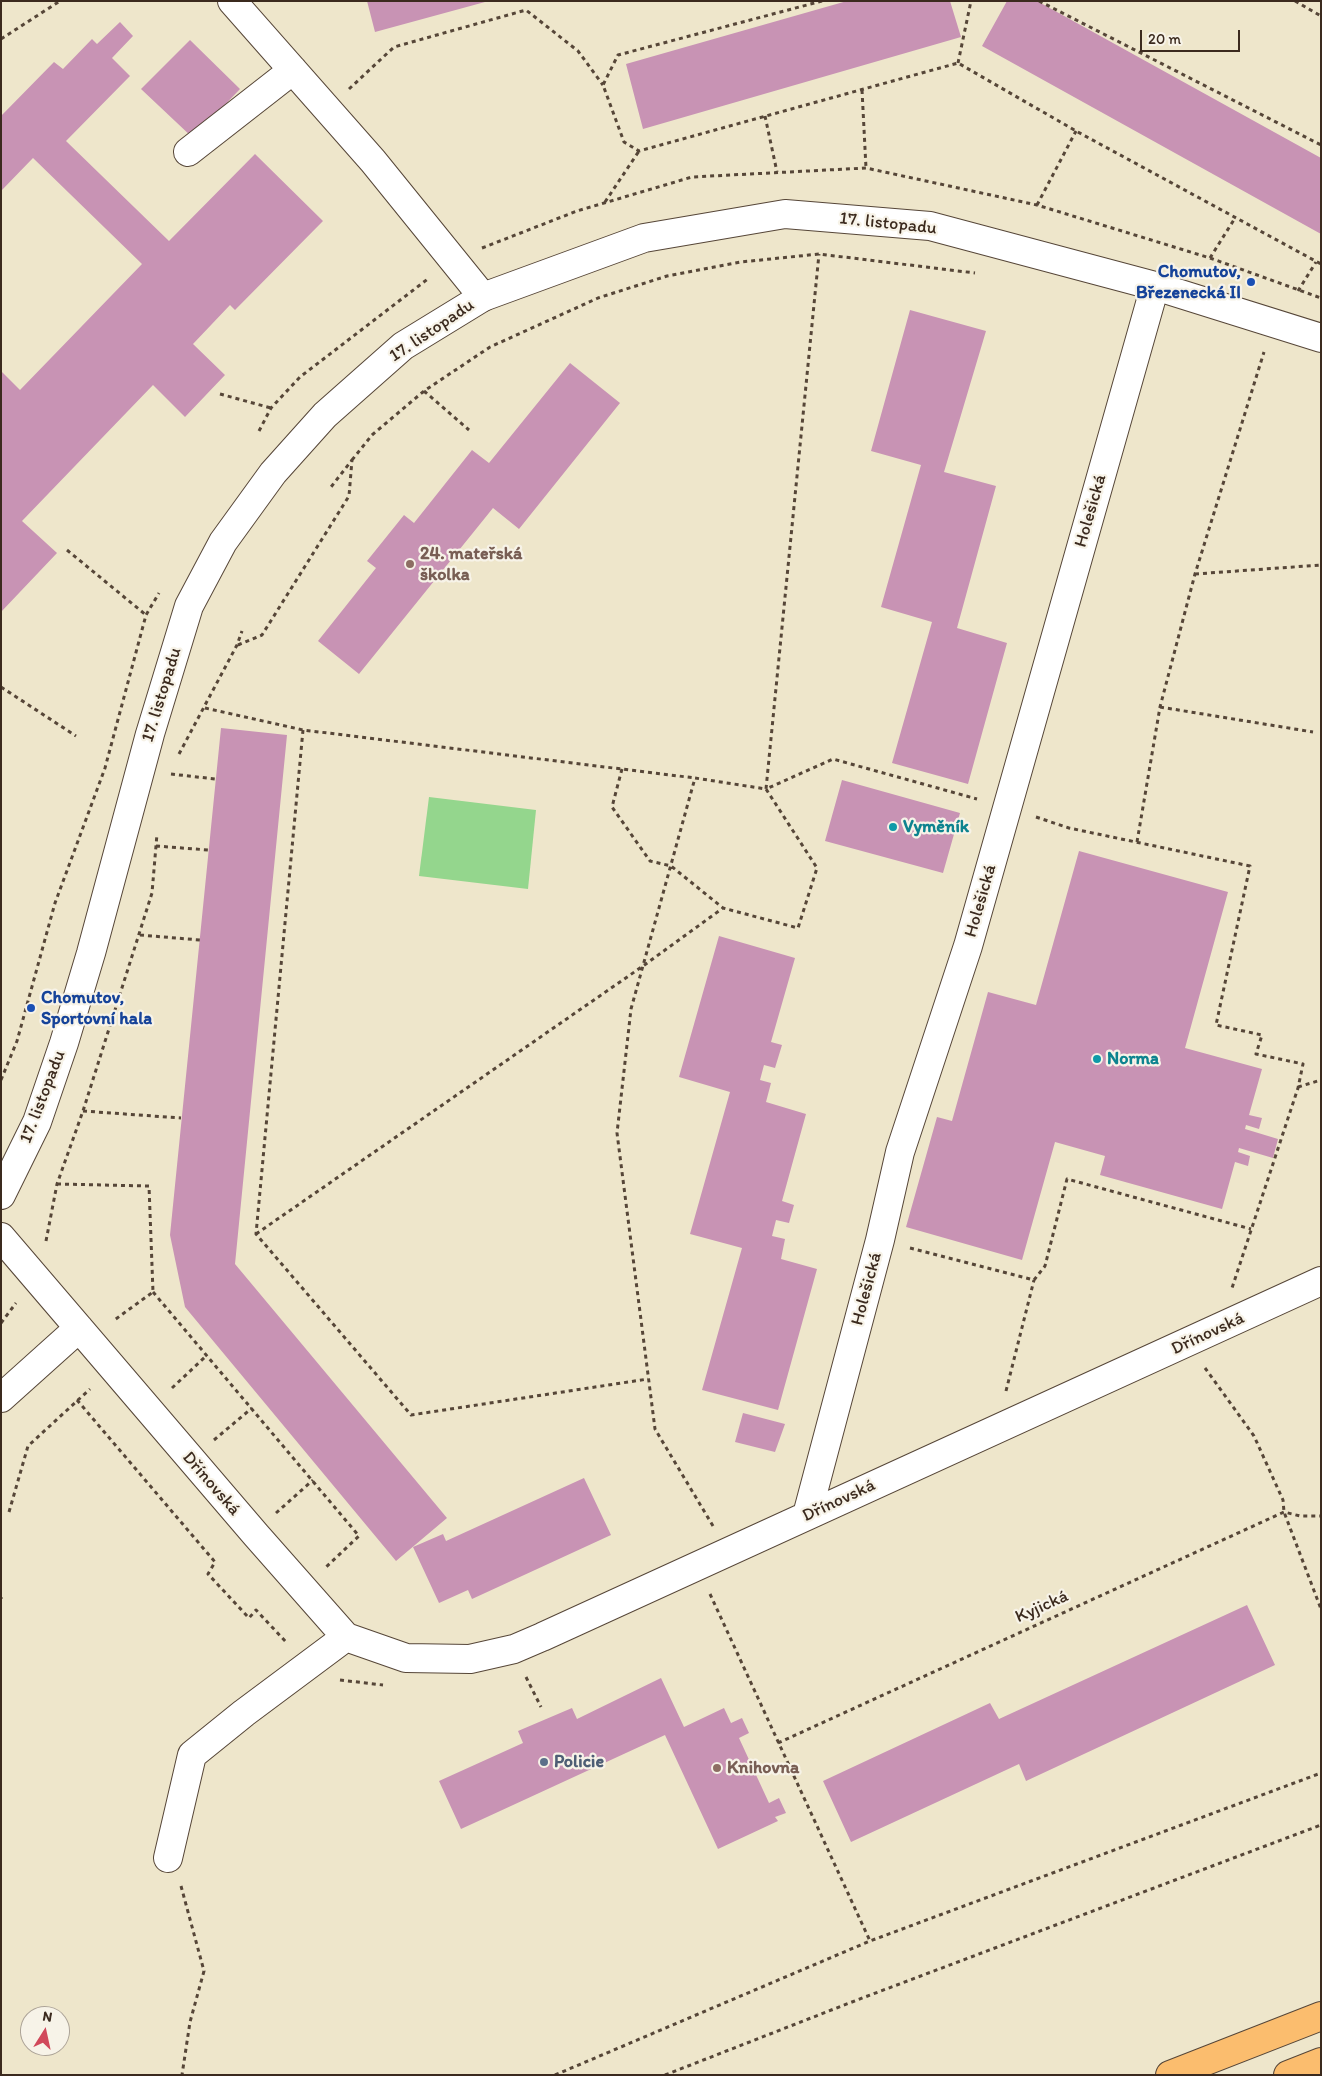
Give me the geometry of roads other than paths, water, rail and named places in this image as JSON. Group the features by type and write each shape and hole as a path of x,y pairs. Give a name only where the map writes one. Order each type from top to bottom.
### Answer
{"highway":[{"path":"1170,2075 1321,2016"},
{"path":"1288,2075 1321,2062"}],"street":[{"name":"17. listopadu","path":"232,1 373,161 483,297"},
{"path":"188,152 293,70"},
{"name":"17. listopadu","path":"1,1195 37,1122 64,1043 91,953 150,734 189,606 223,542 273,473 325,415 403,346 483,297 644,238 785,214 930,226 1155,286 1321,338"},
{"name":"Holešická","path":"807,1515 880,1240 900,1152 968,946 1155,286"},
{"name":"Dřínovská","path":"1,1237 256,1535 346,1636 406,1658 470,1659 514,1649 777,1532 807,1515 1321,1281"},
{"path":"1,1398 78,1328"},
{"path":"168,1858 192,1755 346,1636"}],"place":[{"name":"Chomutov, Březenecká II","path":"1251,282"},
{"name":"24. mateřská školka","path":"410,564"},
{"name":"Vyměník","path":"893,827"},
{"name":"Chomutov, Sportovní hala","path":"31,1008"},
{"name":"Norma","path":"1097,1059"},
{"name":"Policie","path":"544,1762"},
{"name":"Knihovna","path":"717,1768"}]}
